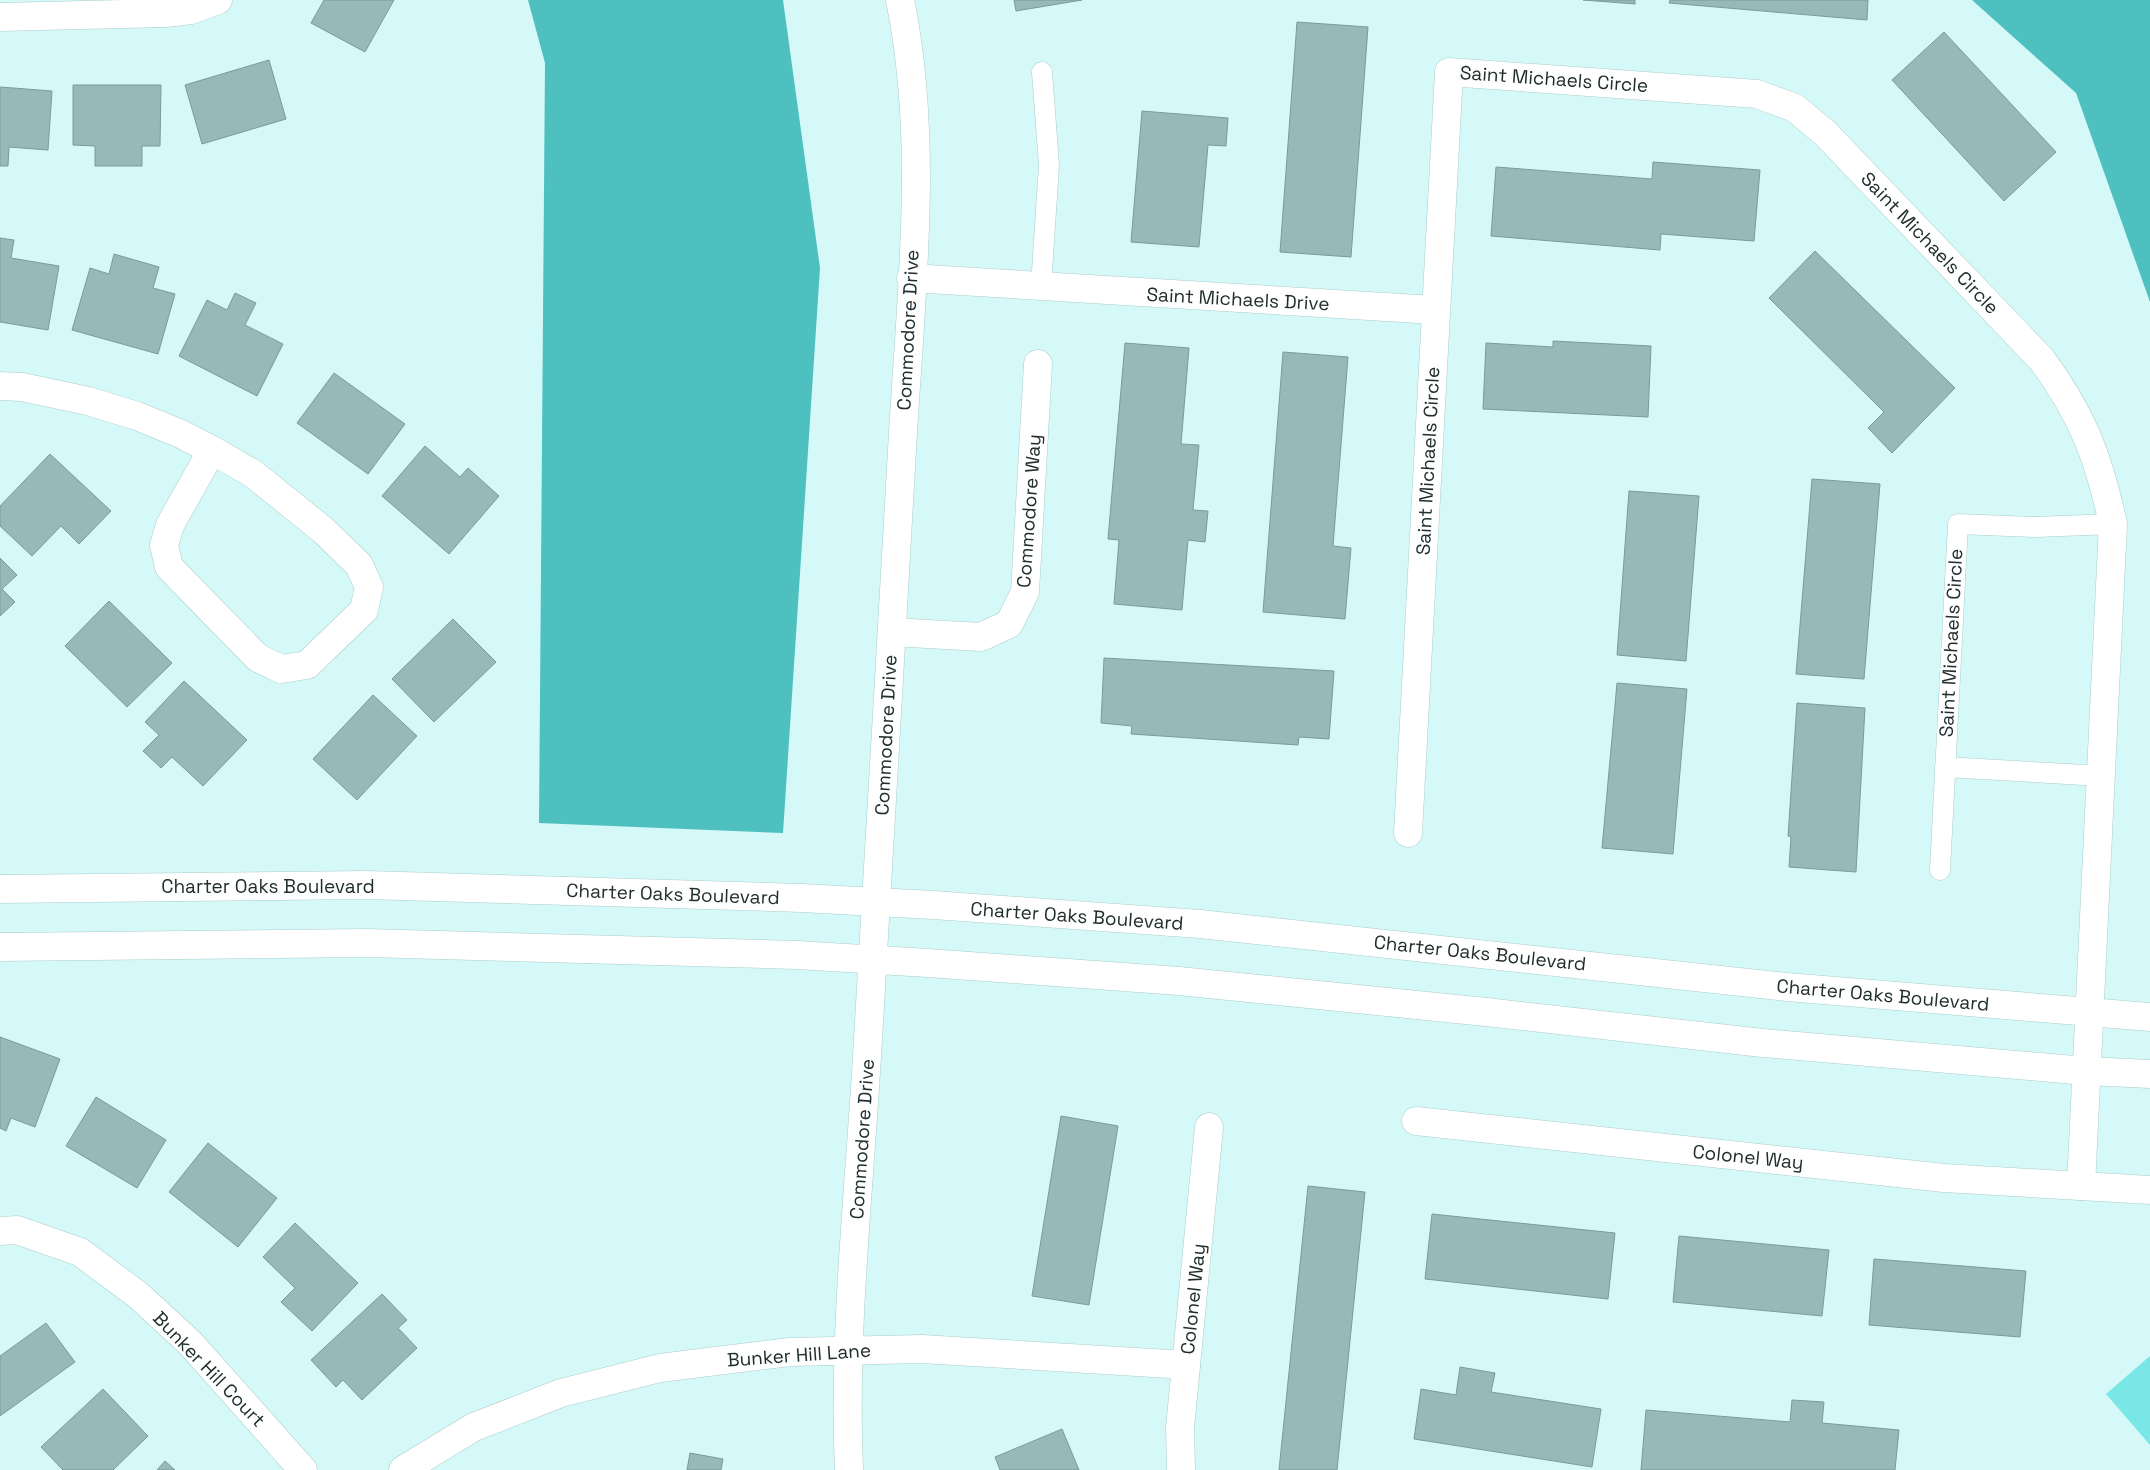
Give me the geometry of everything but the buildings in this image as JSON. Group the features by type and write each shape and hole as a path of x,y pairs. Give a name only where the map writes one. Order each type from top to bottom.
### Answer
{"street":[{"path":"0,17 165,13 191,10 218,0"},
{"name":"Commodore Drive","path":"849,1470 847,1418 850,1351 892,632 917,141 910,48 900,0"},
{"name":"Saint Michaels Circle","path":"1408,833 1449,72 1757,94 1795,108 1826,134 2042,360 2066,392 2085,429 2104,486 2113,524 2102,776 2088,1012"},
{"name":"Saint Michaels Drive","path":"911,278 1435,310"},
{"name":"Commodore Way","path":"892,632 981,637 1009,624 1025,592 1038,364"},
{"path":"0,408 11,387 88,401 137,416 212,450 252,473 322,530 359,566 369,587 364,610 307,665 281,669 258,658 169,567 164,545 170,525 212,450"},
{"name":"Charter Oaks Boulevard","path":"0,888 366,885 802,898 876,902 1200,924 1786,987 2150,1017"},
{"path":"0,947 367,943 796,955 1179,982 1486,1012 1763,1042 2086,1071 2150,1074"},
{"path":"2080,1186 2088,1012"},
{"name":"Colonel Way","path":"1416,1121 1944,1178 2150,1190"},
{"name":"Colonel Way","path":"1181,1470 1180,1428 1209,1127"},
{"name":"Bunker Hill Court","path":"0,1231 17,1230 80,1252 138,1295 190,1343 303,1470"},
{"name":"Bunker Hill Lane","path":"404,1470 474,1427 561,1393 660,1368 790,1352 922,1349 1186,1365"}],"lane":[{"path":"1041,287 1049,165 1042,72"},
{"name":"Saint Michaels Circle","path":"1940,870 1958,524 2036,528 2113,524"},
{"path":"1945,767 2102,776"}],"shaded area":[{"path":"528,0 783,0 820,268 783,833 539,823 545,63"},
{"path":"1972,0 2150,0 2150,302 2076,93"},
{"path":"2150,1356 2150,1445 2106,1394"}]}
